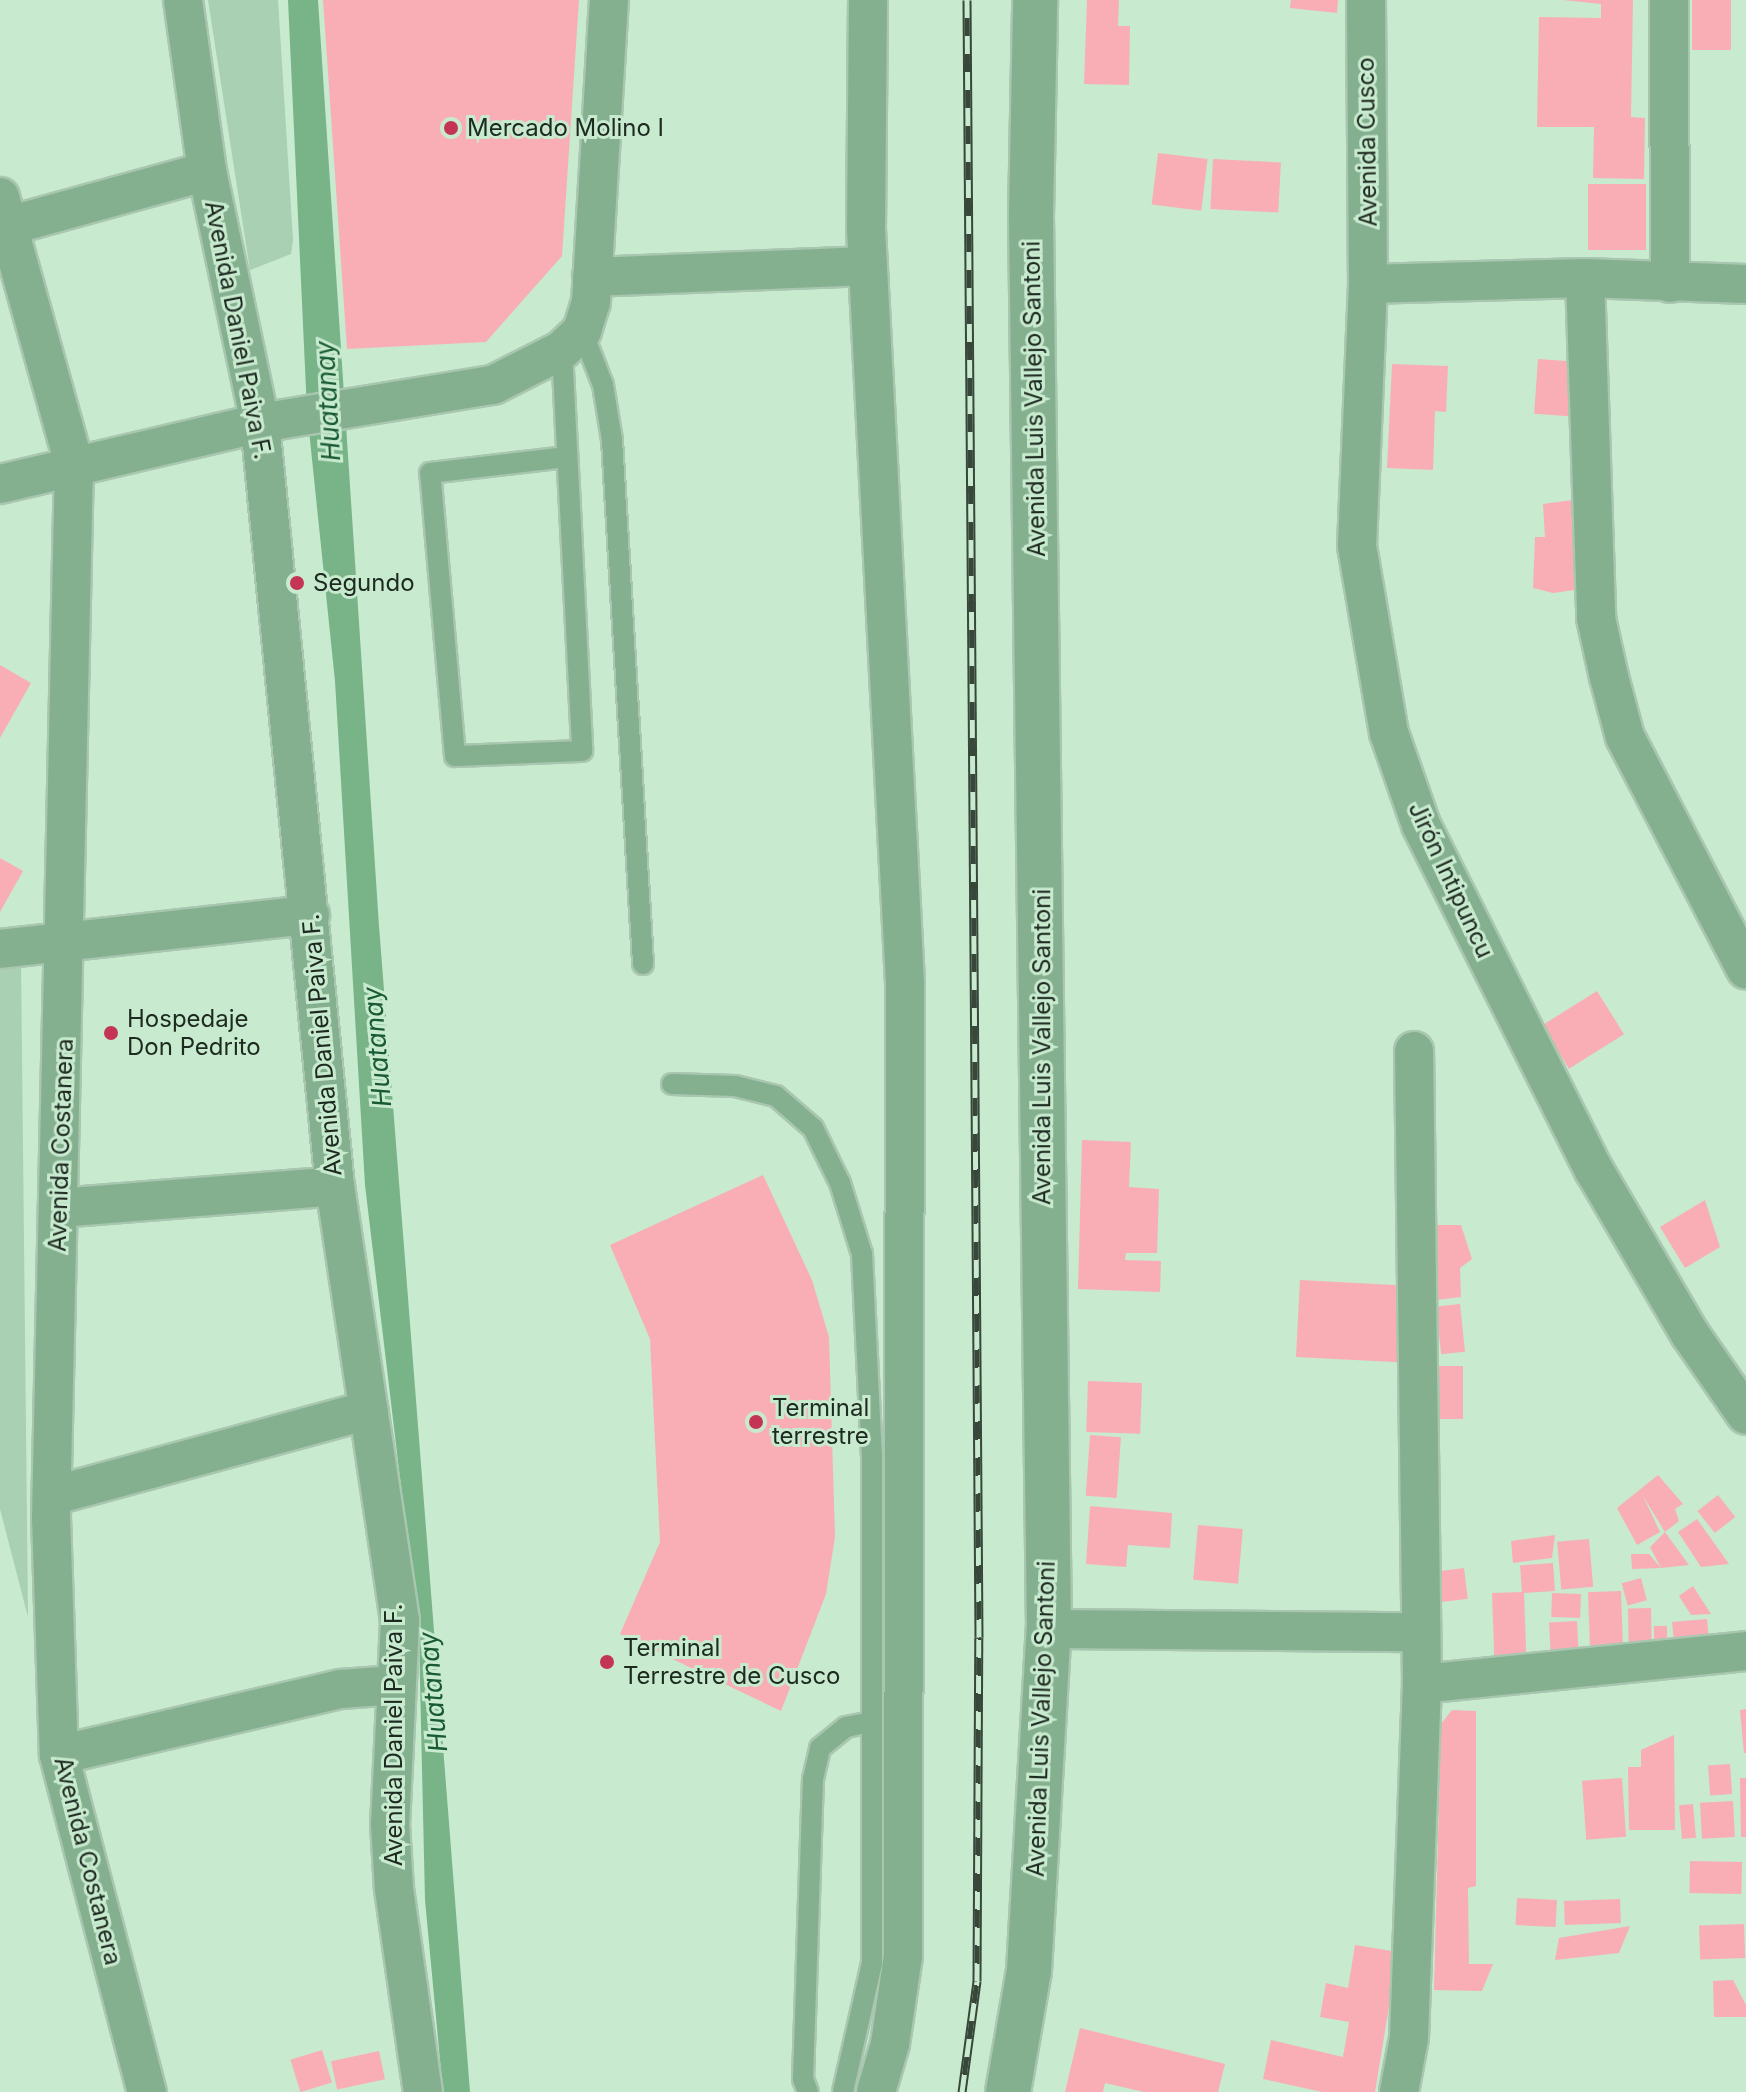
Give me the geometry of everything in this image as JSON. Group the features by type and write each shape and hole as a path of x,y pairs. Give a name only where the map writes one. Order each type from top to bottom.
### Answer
{"street":[{"name":"Avenida Daniel Paiva F.","path":"183,0 207,171 278,420 310,915 335,1186 400,1621 390,1824 394,1889 423,2092"},
{"path":"0,484 74,464 278,420 493,385 572,341 592,277 609,0"},
{"path":"868,0 868,266 905,983 903,1956 890,2044 876,2092"},
{"name":"Avenida Luis Vallejo Santoni","path":"1008,2092 1029,1971 1049,1629 1031,217 1035,0"},
{"name":"Avenida Cusco","path":"1366,0 1368,284"},
{"path":"1669,0 1670,283"},
{"path":"4,212 207,171"},
{"name":"Avenida Costanera","path":"4,212 74,464 67,940 52,1496 59,1755 147,2092"},
{"path":"592,277 868,266"},
{"path":"1368,284 1585,278 1746,284"},
{"path":"1585,278 1596,618 1609,677 1625,737 1744,961"},
{"name":"Jirón Intipuncu","path":"1368,284 1357,546 1389,733 1421,825 1594,1170 1690,1334 1746,1415"},
{"path":"0,949 310,915"},
{"path":"1399,2092 1409,2038 1422,1684 1414,1051"},
{"path":"58,1208 335,1186"},
{"path":"52,1496 369,1410"},
{"path":"1049,1629 1421,1632"},
{"path":"1422,1684 1746,1651"},
{"path":"59,1755 341,1689 396,1685"}],"lane":[{"path":"567,457 430,473 455,756 582,751 567,457 572,341"},
{"path":"572,341 603,385 612,440 643,964"},
{"path":"672,1084 735,1086 776,1096 813,1128 840,1183 862,1254 870,1347 872,1963 843,2092"},
{"path":"808,2092 803,2079 813,1779 820,1748 846,1727 872,1722"}],"shaded area":[{"path":"208,0 278,0 293,240 291,254 250,270"},
{"path":"21,962 28,1617 0,1509 0,969"}],"water":[{"name":"Huatanay","path":"288,0 318,0 379,926 470,2092 443,2092 425,1900 419,1637 365,1185 335,681 307,411"}],"building":[{"name":"Mercado Molino I","path":"323,0 579,0 562,256 486,342 347,349"},
{"path":"1087,0 1119,0 1118,26 1130,26 1129,85 1084,84"},
{"path":"1291,0 1338,0 1337,13 1290,8"},
{"path":"1563,0 1633,0 1631,117 1645,118 1644,179 1593,178 1594,127 1537,127 1539,17 1601,18 1601,4"},
{"path":"1692,0 1731,0 1731,50 1692,50"},
{"path":"1158,153 1208,159 1201,211 1152,205"},
{"path":"1213,159 1281,163 1278,212 1210,209"},
{"path":"1588,184 1646,184 1646,250 1588,250"},
{"path":"1538,359 1577,362 1573,417 1534,414"},
{"path":"1392,364 1448,366 1446,412 1435,411 1433,470 1387,468"},
{"path":"1573,500 1575,590 1553,593 1533,588 1535,537 1545,537 1543,504"},
{"path":"0,665 31,683 0,738"},
{"path":"0,858 23,871 0,912"},
{"path":"1597,991 1624,1034 1569,1069 1542,1025"},
{"path":"1082,1140 1131,1142 1129,1187 1159,1189 1157,1253 1126,1253 1125,1260 1161,1261 1160,1292 1078,1289"},
{"path":"763,1175 812,1280 829,1337 835,1537 826,1594 781,1711 620,1634 660,1542 650,1339 610,1245"},
{"path":"1705,1200 1720,1247 1685,1268 1660,1227"},
{"path":"1434,1225 1461,1225 1472,1259 1460,1268 1461,1297 1436,1300"},
{"path":"1300,1280 1403,1285 1399,1362 1296,1357"},
{"path":"1460,1304 1465,1352 1441,1354 1436,1307"},
{"path":"1439,1366 1463,1366 1463,1419 1439,1419"},
{"path":"1088,1381 1142,1383 1140,1434 1086,1432"},
{"path":"1090,1435 1121,1437 1117,1498 1086,1496"},
{"path":"1658,1475 1683,1504 1675,1509 1679,1521 1665,1532 1643,1496 1660,1532 1637,1545 1617,1508"},
{"path":"1718,1495 1735,1517 1715,1533 1698,1511"},
{"path":"1090,1506 1172,1513 1170,1548 1128,1545 1126,1567 1086,1564"},
{"path":"1697,1519 1729,1564 1701,1567 1678,1532"},
{"path":"1198,1525 1243,1529 1238,1584 1193,1580"},
{"path":"1665,1532 1689,1565 1661,1568 1650,1547"},
{"path":"1555,1535 1552,1558 1513,1563 1511,1541"},
{"path":"1589,1539 1593,1587 1561,1590 1557,1542"},
{"path":"1631,1554 1649,1554 1661,1568 1632,1569"},
{"path":"1553,1563 1555,1591 1522,1593 1520,1565"},
{"path":"1464,1568 1468,1599 1436,1603 1432,1572"},
{"path":"1641,1578 1647,1600 1628,1605 1622,1583"},
{"path":"1693,1586 1711,1614 1691,1615 1679,1596"},
{"path":"1621,1591 1623,1662 1590,1663 1588,1592"},
{"path":"1524,1592 1526,1657 1494,1658 1492,1593"},
{"path":"1552,1593 1581,1594 1580,1618 1551,1617"},
{"path":"1628,1608 1651,1608 1652,1659 1629,1659"},
{"path":"1707,1619 1710,1651 1675,1654 1672,1622"},
{"path":"1577,1621 1579,1656 1551,1657 1549,1622"},
{"path":"1654,1626 1667,1626 1667,1652 1654,1652"},
{"path":"1746,1709 1746,1753 1744,1753 1740,1710"},
{"path":"1452,1710 1476,1711 1476,1886 1468,1888 1469,1964 1493,1964 1482,1991 1434,1990 1441,1724"},
{"path":"1674,1735 1675,1830 1629,1830 1628,1767 1641,1767 1641,1750"},
{"path":"1730,1764 1732,1794 1710,1795 1708,1766"},
{"path":"1622,1778 1626,1837 1586,1840 1582,1781"},
{"path":"1740,1778 1746,1778 1746,1837 1741,1837"},
{"path":"1733,1801 1735,1837 1702,1839 1700,1803"},
{"path":"1693,1804 1696,1838 1682,1839 1679,1805"},
{"path":"1690,1861 1742,1862 1741,1894 1689,1893"},
{"path":"1517,1898 1557,1900 1556,1927 1516,1925"},
{"path":"1620,1899 1621,1923 1565,1925 1564,1901"},
{"path":"1744,1924 1745,1958 1700,1960 1699,1926"},
{"path":"1630,1926 1619,1953 1555,1960 1559,1938"},
{"path":"1355,1945 1398,1952 1375,2092 1322,2092 1263,2079 1271,2040 1343,2057 1349,2022 1320,2017 1326,1983 1348,1988"},
{"path":"1733,1980 1746,2005 1746,2017 1714,2017 1713,1981"},
{"path":"1080,2028 1225,2064 1218,2092 1144,2092 1105,2083 1103,2092 1065,2092"},
{"path":"322,2050 332,2083 300,2092 290,2060"},
{"path":"379,2051 385,2079 337,2090 331,2061"}],"railway":[{"path":"962,2092 977,1981 979,1637 967,0"}],"place":[{"name":"Mercado Molino I","path":"451,128"},
{"name":"Segundo","path":"297,583"},
{"name":"Hospedaje Don Pedrito","path":"111,1033"},
{"name":"Terminal terrestre","path":"756,1422"},
{"name":"Terminal Terrestre de Cusco","path":"607,1662"}]}
